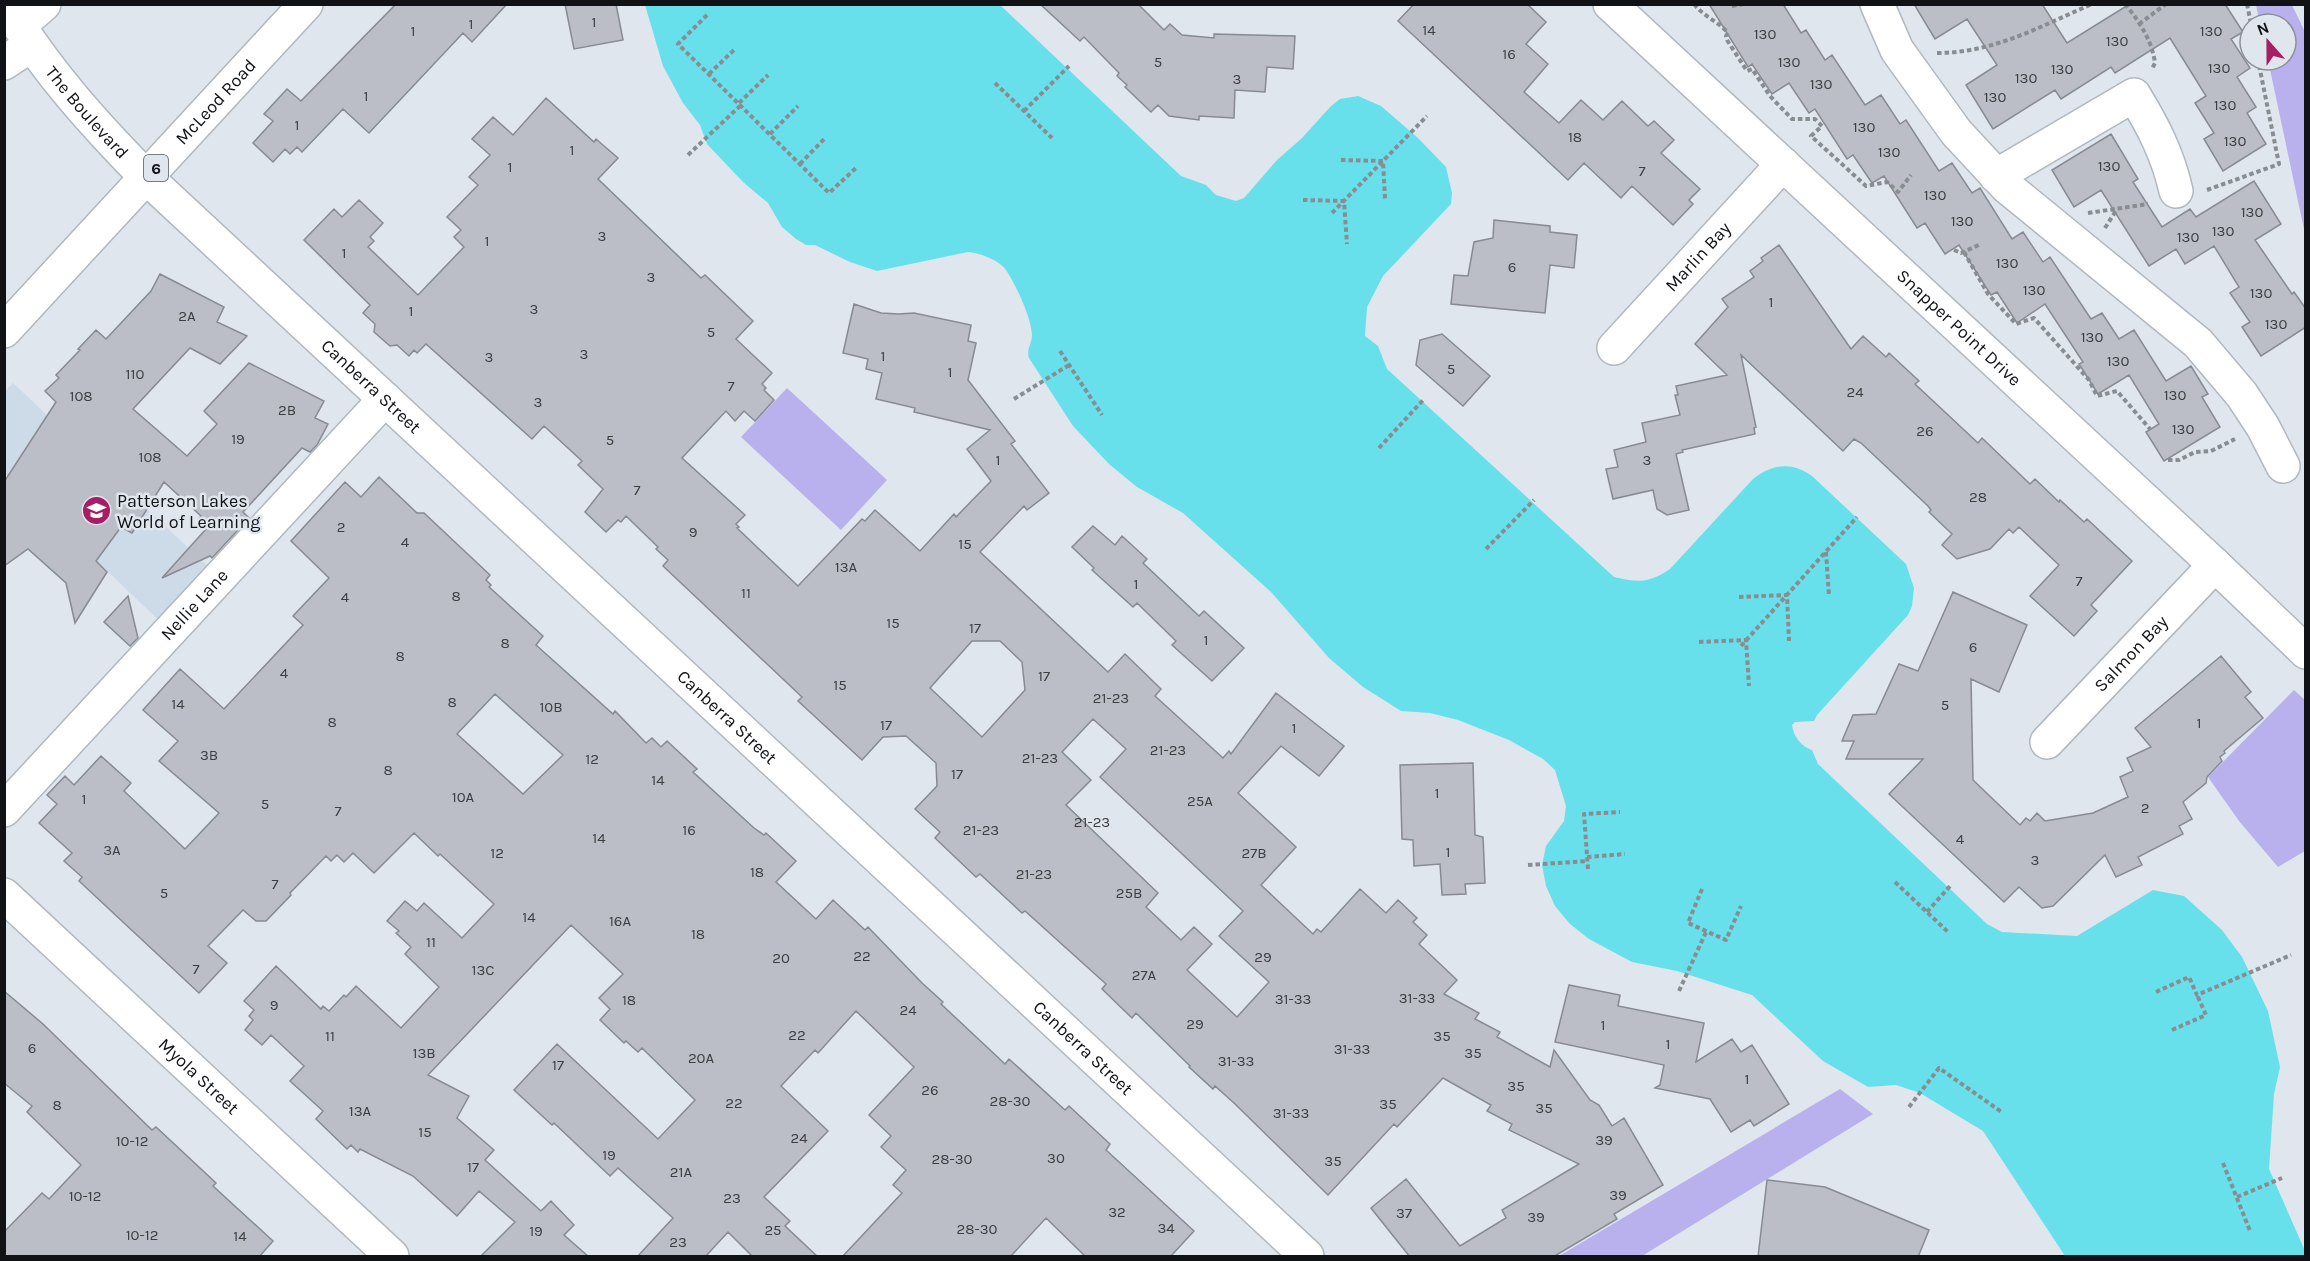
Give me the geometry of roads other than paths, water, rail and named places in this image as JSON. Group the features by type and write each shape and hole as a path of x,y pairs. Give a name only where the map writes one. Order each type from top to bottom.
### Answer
{"street":[{"path":"4,63 18,25 44,4"},
{"name":"McLeod Road","path":"4,331 306,4"},
{"name":"Snapper Point Drive","path":"1610,4 2306,652"},
{"path":"1876,4 1897,50 1956,132 1996,176 2198,343 2228,376 2263,427 2283,466"},
{"name":"The Boulevard","path":"18,25 94,124 147,178"},
{"path":"1996,176 2134,94 2154,127 2166,154 2177,195"},
{"name":"Marlin Bay","path":"1614,348 1783,164"},
{"name":"Canberra Street","path":"147,178 1306,1257"},
{"name":"Nellie Lane","path":"4,810 385,399"},
{"name":"Salmon Bay","path":"2047,742 2215,565"},
{"name":"Myola Street","path":"4,895 392,1257"}],"water":[{"path":"645,5 1000,5 1181,176 1206,185 1216,195 1236,201 1244,198 1277,160 1340,99 1358,96 1381,106 1418,138 1446,167 1452,193 1451,204 1383,276 1367,307 1365,336 1378,346 1387,369 1614,577 1643,581 1670,569 1753,479 1767,470 1782,466 1797,468 1812,476 1906,564 1914,588 1912,606 1908,615 1814,721 1795,722 1792,725 1796,737 1812,750 1818,764 1987,924 2002,932 2077,936 2153,890 2184,896 2222,930 2242,957 2268,1011 2280,1067 2274,1094 2269,1169 2305,1251 2305,1256 2065,1256 1983,1131 1920,1093 1896,1085 1868,1087 1823,1061 1752,995 1677,971 1632,962 1589,939 1570,924 1555,906 1546,886 1542,865 1546,846 1564,821 1566,806 1555,770 1543,759 1509,740 1458,720 1430,713 1401,711 1363,687 1329,658 1271,592 1183,513 1137,487 1109,464 1073,426 1029,358 1032,335 1029,319 1014,284 999,263 983,255 968,252 877,271 850,262 815,245 806,245 796,239 782,227 768,203 743,182 707,144 700,125 683,103 663,66"}],"place":[{"name":"Patterson Lakes World of Learning","path":"96,511"}]}
